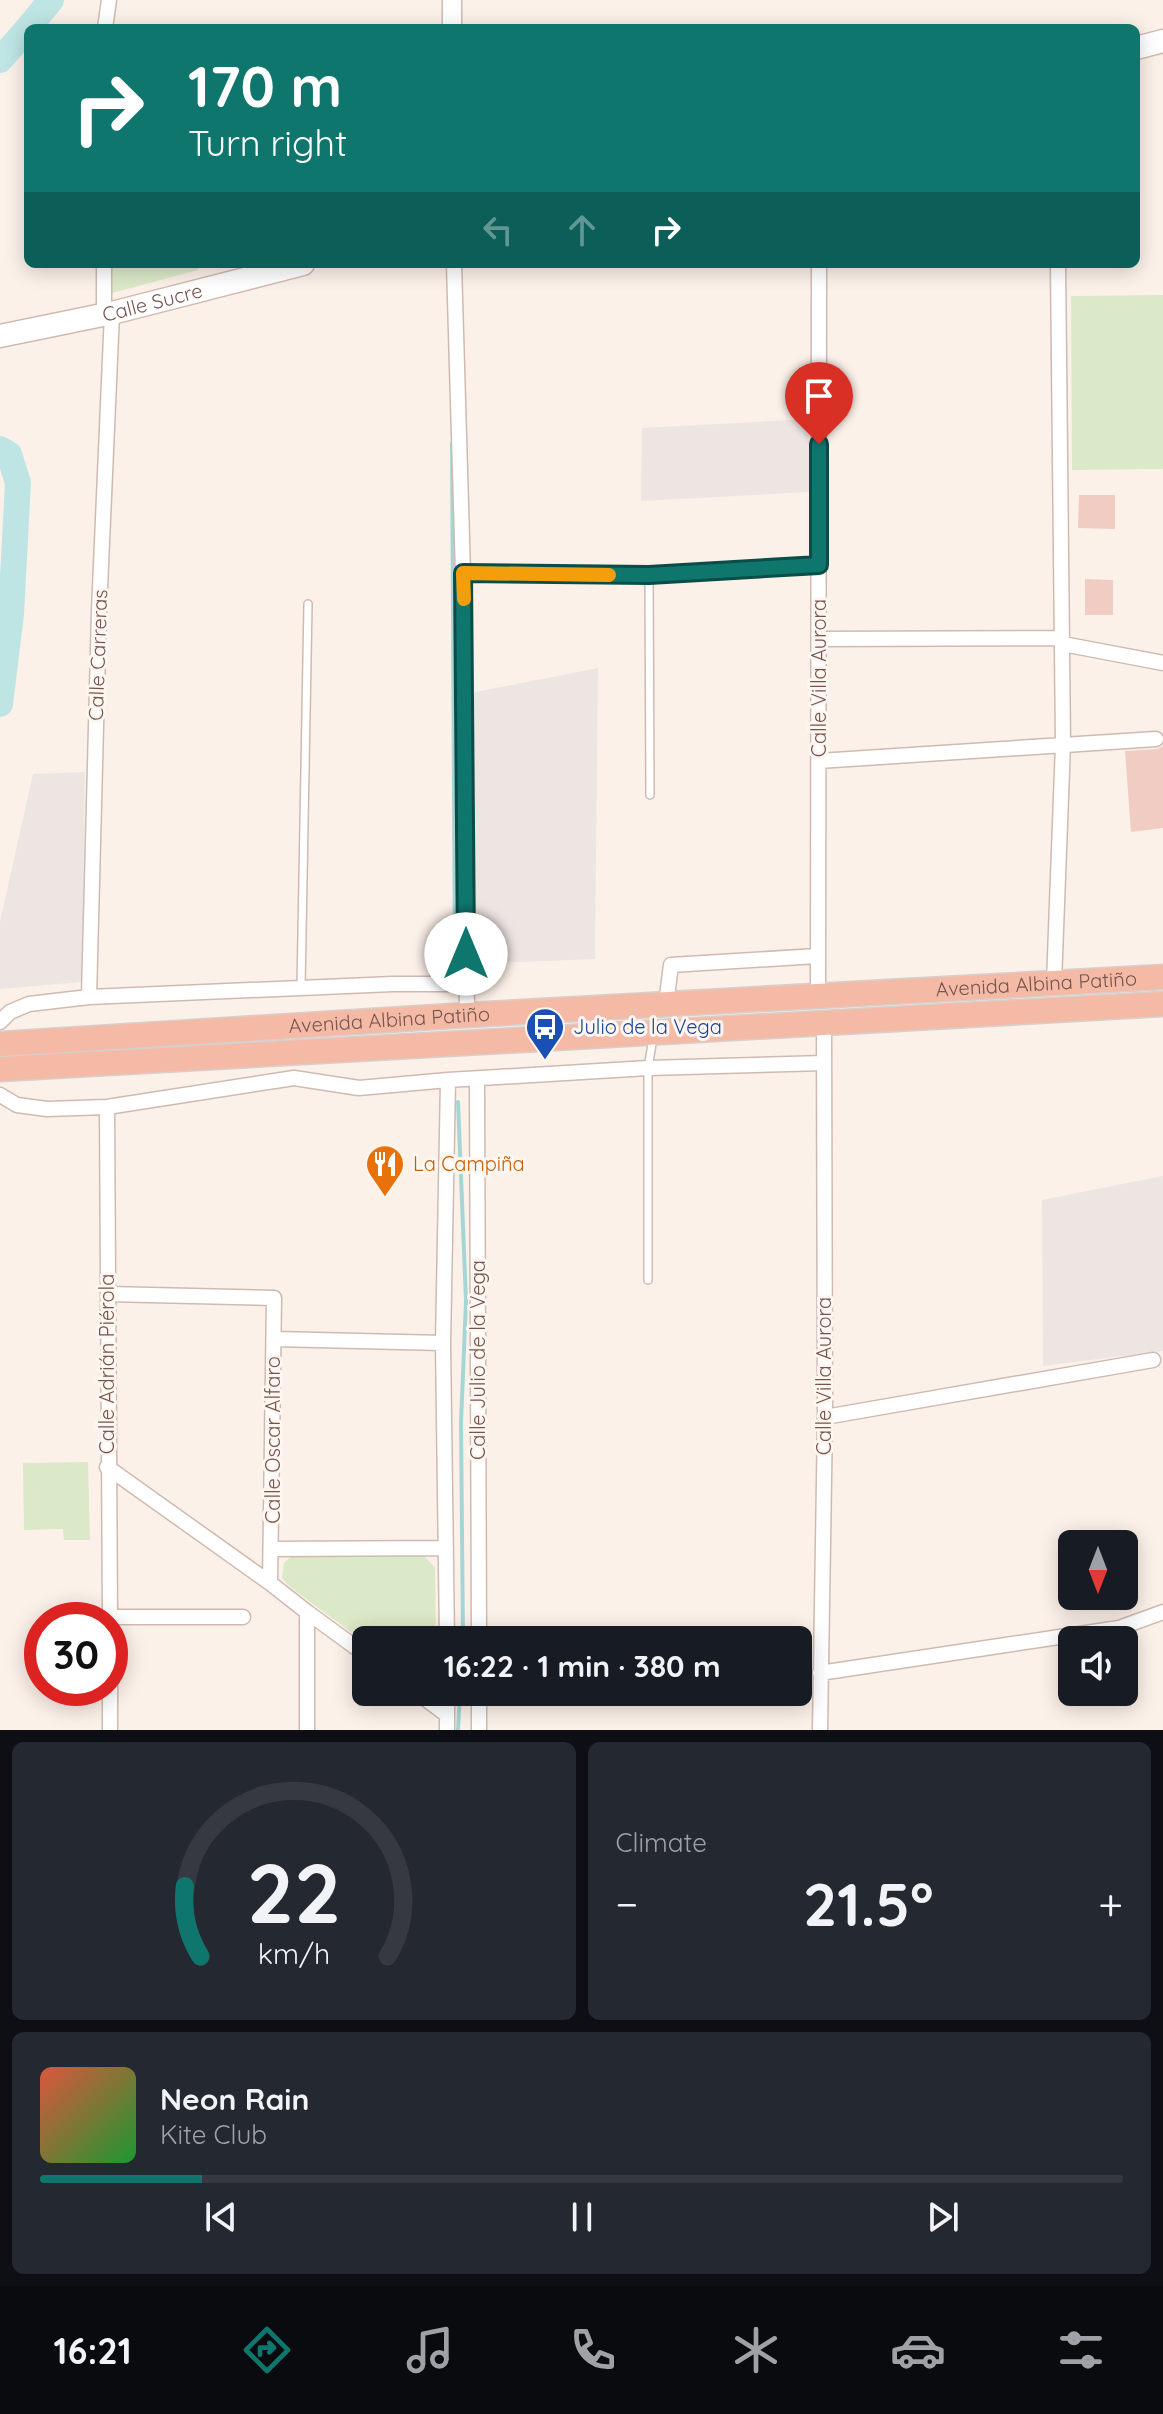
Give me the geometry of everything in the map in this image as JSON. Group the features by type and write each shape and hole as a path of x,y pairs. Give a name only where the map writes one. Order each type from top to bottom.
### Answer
{"highway":[{"name":"Avenida Albina Patiño","path":"0,1044 1163,977"},
{"name":"Avenida Albina Patiño","path":"0,1069 1163,1004"}],"main road":[{"path":"1140,47 1163,41"},
{"name":"Calle Sucre","path":"0,336 108,314 287,268"}],"street":[{"path":"106,24 109,0"},
{"path":"452,0 452,24"},
{"name":"Calle Carreras","path":"89,997 108,314 104,268"},
{"path":"454,268 463,573 467,1015"},
{"name":"Calle Villa Aurora","path":"818,996 819,268"},
{"path":"1054,983 1063,744 1058,268"},
{"path":"649,575 819,565"},
{"path":"819,639 1062,641 1163,663"},
{"path":"819,761 1156,739"},
{"path":"666,1004 671,965 817,956"},
{"path":"0,1022 10,1012 29,1004 89,997 466,984"},
{"name":"Calle Villa Aurora","path":"820,1730 825,1417 824,1022"},
{"path":"0,1095 17,1105 47,1109 107,1107 294,1078 359,1088 648,1068 824,1063"},
{"name":"Calle Julio de la Vega","path":"477,1079 479,1626"},
{"name":"Calle Julio de la Vega","path":"447,1626 443,1343 448,1080"},
{"name":"Calle Adrián Piérola","path":"107,1107 110,1602"},
{"name":"Calle Oscar Alfaro","path":"108,1294 274,1298 270,1583"},
{"path":"274,1339 443,1343"},
{"path":"825,1417 1153,1360"},
{"path":"107,1467 352,1645"},
{"path":"272,1549 446,1548"},
{"path":"307,1612 307,1730"},
{"path":"820,1673 1119,1628 1163,1612"},
{"path":"128,1619 243,1617"},
{"path":"110,1706 110,1730"},
{"path":"430,1706 447,1723"},
{"path":"479,1706 479,1730"}],"lane":[{"path":"463,573 649,575 650,795"},
{"path":"301,988 308,604"},
{"path":"648,1280 648,1068 654,1032"}],"shaded area":[{"path":"809,419 809,492 641,501 642,428"},
{"path":"598,668 595,959 474,964 471,693"},
{"path":"85,772 82,982 0,989 0,922 33,774"},
{"path":"1163,1176 1163,1351 1043,1366 1042,1200"}],"green space":[{"path":"111,268 198,268 198,270 112,293"},
{"path":"1163,295 1163,469 1072,470 1071,296"},
{"path":"88,1462 90,1540 64,1540 63,1529 24,1530 23,1463"},
{"path":"306,1554 424,1556 435,1567 436,1626 352,1626 352,1633 282,1578 284,1562"}],"building":[{"path":"1079,495 1115,495 1115,529 1078,528"},
{"path":"1085,579 1113,580 1113,615 1085,615"},
{"path":"1163,746 1163,828 1131,832 1125,751"}],"waterway":[{"path":"31,24 51,0"},
{"path":"0,60 24,33"},
{"path":"452,444 455,962"},
{"path":"0,449 9,454 18,483 11,614 0,704"},
{"path":"458,1102 466,1301 461,1422 463,1626"},
{"path":"458,1730 459,1706"}],"slow traffic":[{"path":"464,599 463,573 609,575"}],"place":[{"name":"Julio de la Vega","path":"545,1061"},
{"name":"La Campiña","path":"385,1198"}],"route":[{"path":"466,954 463,573 649,575 819,565 819,444"}]}
